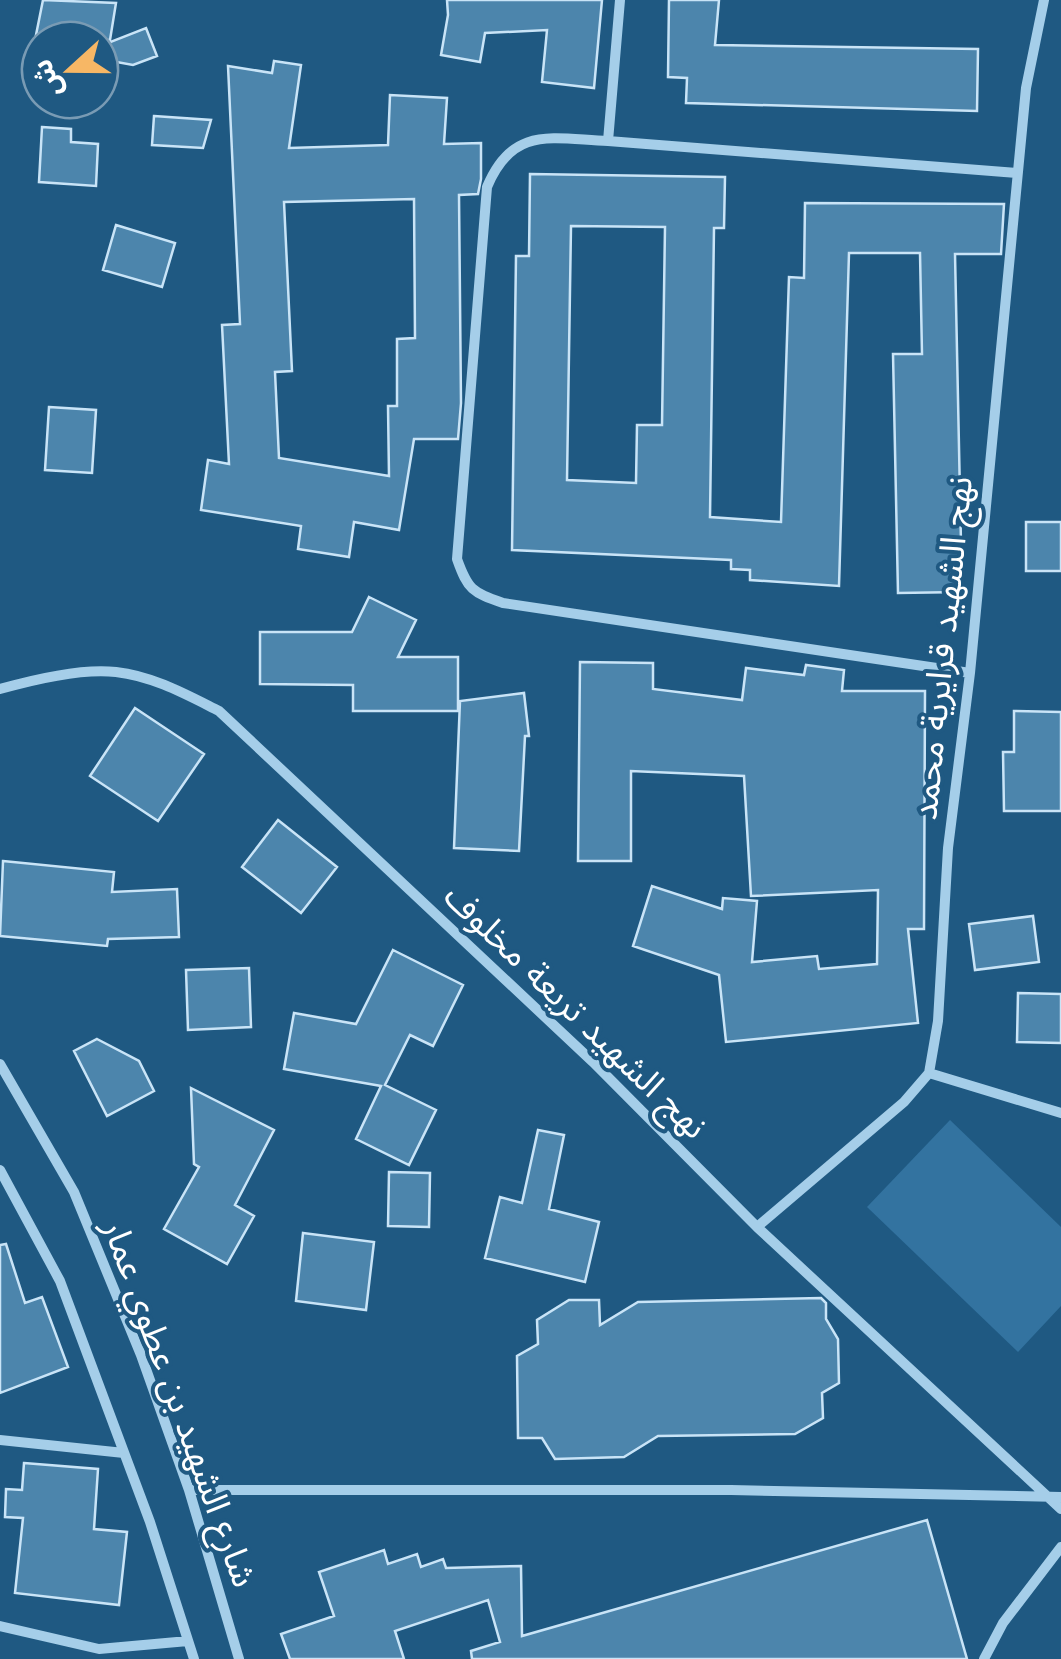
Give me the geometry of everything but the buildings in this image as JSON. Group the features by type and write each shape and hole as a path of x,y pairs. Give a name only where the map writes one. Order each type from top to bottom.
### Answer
{"street":[{"path":"608,141 620,0"},
{"name":"نهج الشهيد قرايرية محمد","path":"930,1074 938,1021 948,848 970,673 1017,172 1026,88 1044,0"},
{"path":"970,673 503,603 474,593 465,581 458,559 487,187 502,158 519,144 540,139 1017,172"},
{"name":"نهج الشهيد تريعة مخلوف","path":"0,689 36,679 116,672 169,686 219,711 593,1062 757,1227 1061,1509"},
{"name":"شارع الشهيد بن عطوي عمار","path":"0,1064 74,1192 141,1355 189,1490 239,1659"},
{"path":"757,1227 904,1102 930,1074 1061,1113"},
{"name":"شارع الشهيد بن عطوي عمار","path":"0,1170 60,1282 150,1522 194,1659"},
{"path":"0,1440 124,1452"},
{"path":"189,1490 731,1490 1061,1497"},
{"path":"984,1659 1003,1623 1061,1547"},
{"path":"0,1626 99,1648 188,1642"}],"shaded area":[{"path":"950,1120 1061,1227 1061,1306 1018,1352 867,1207"}]}
